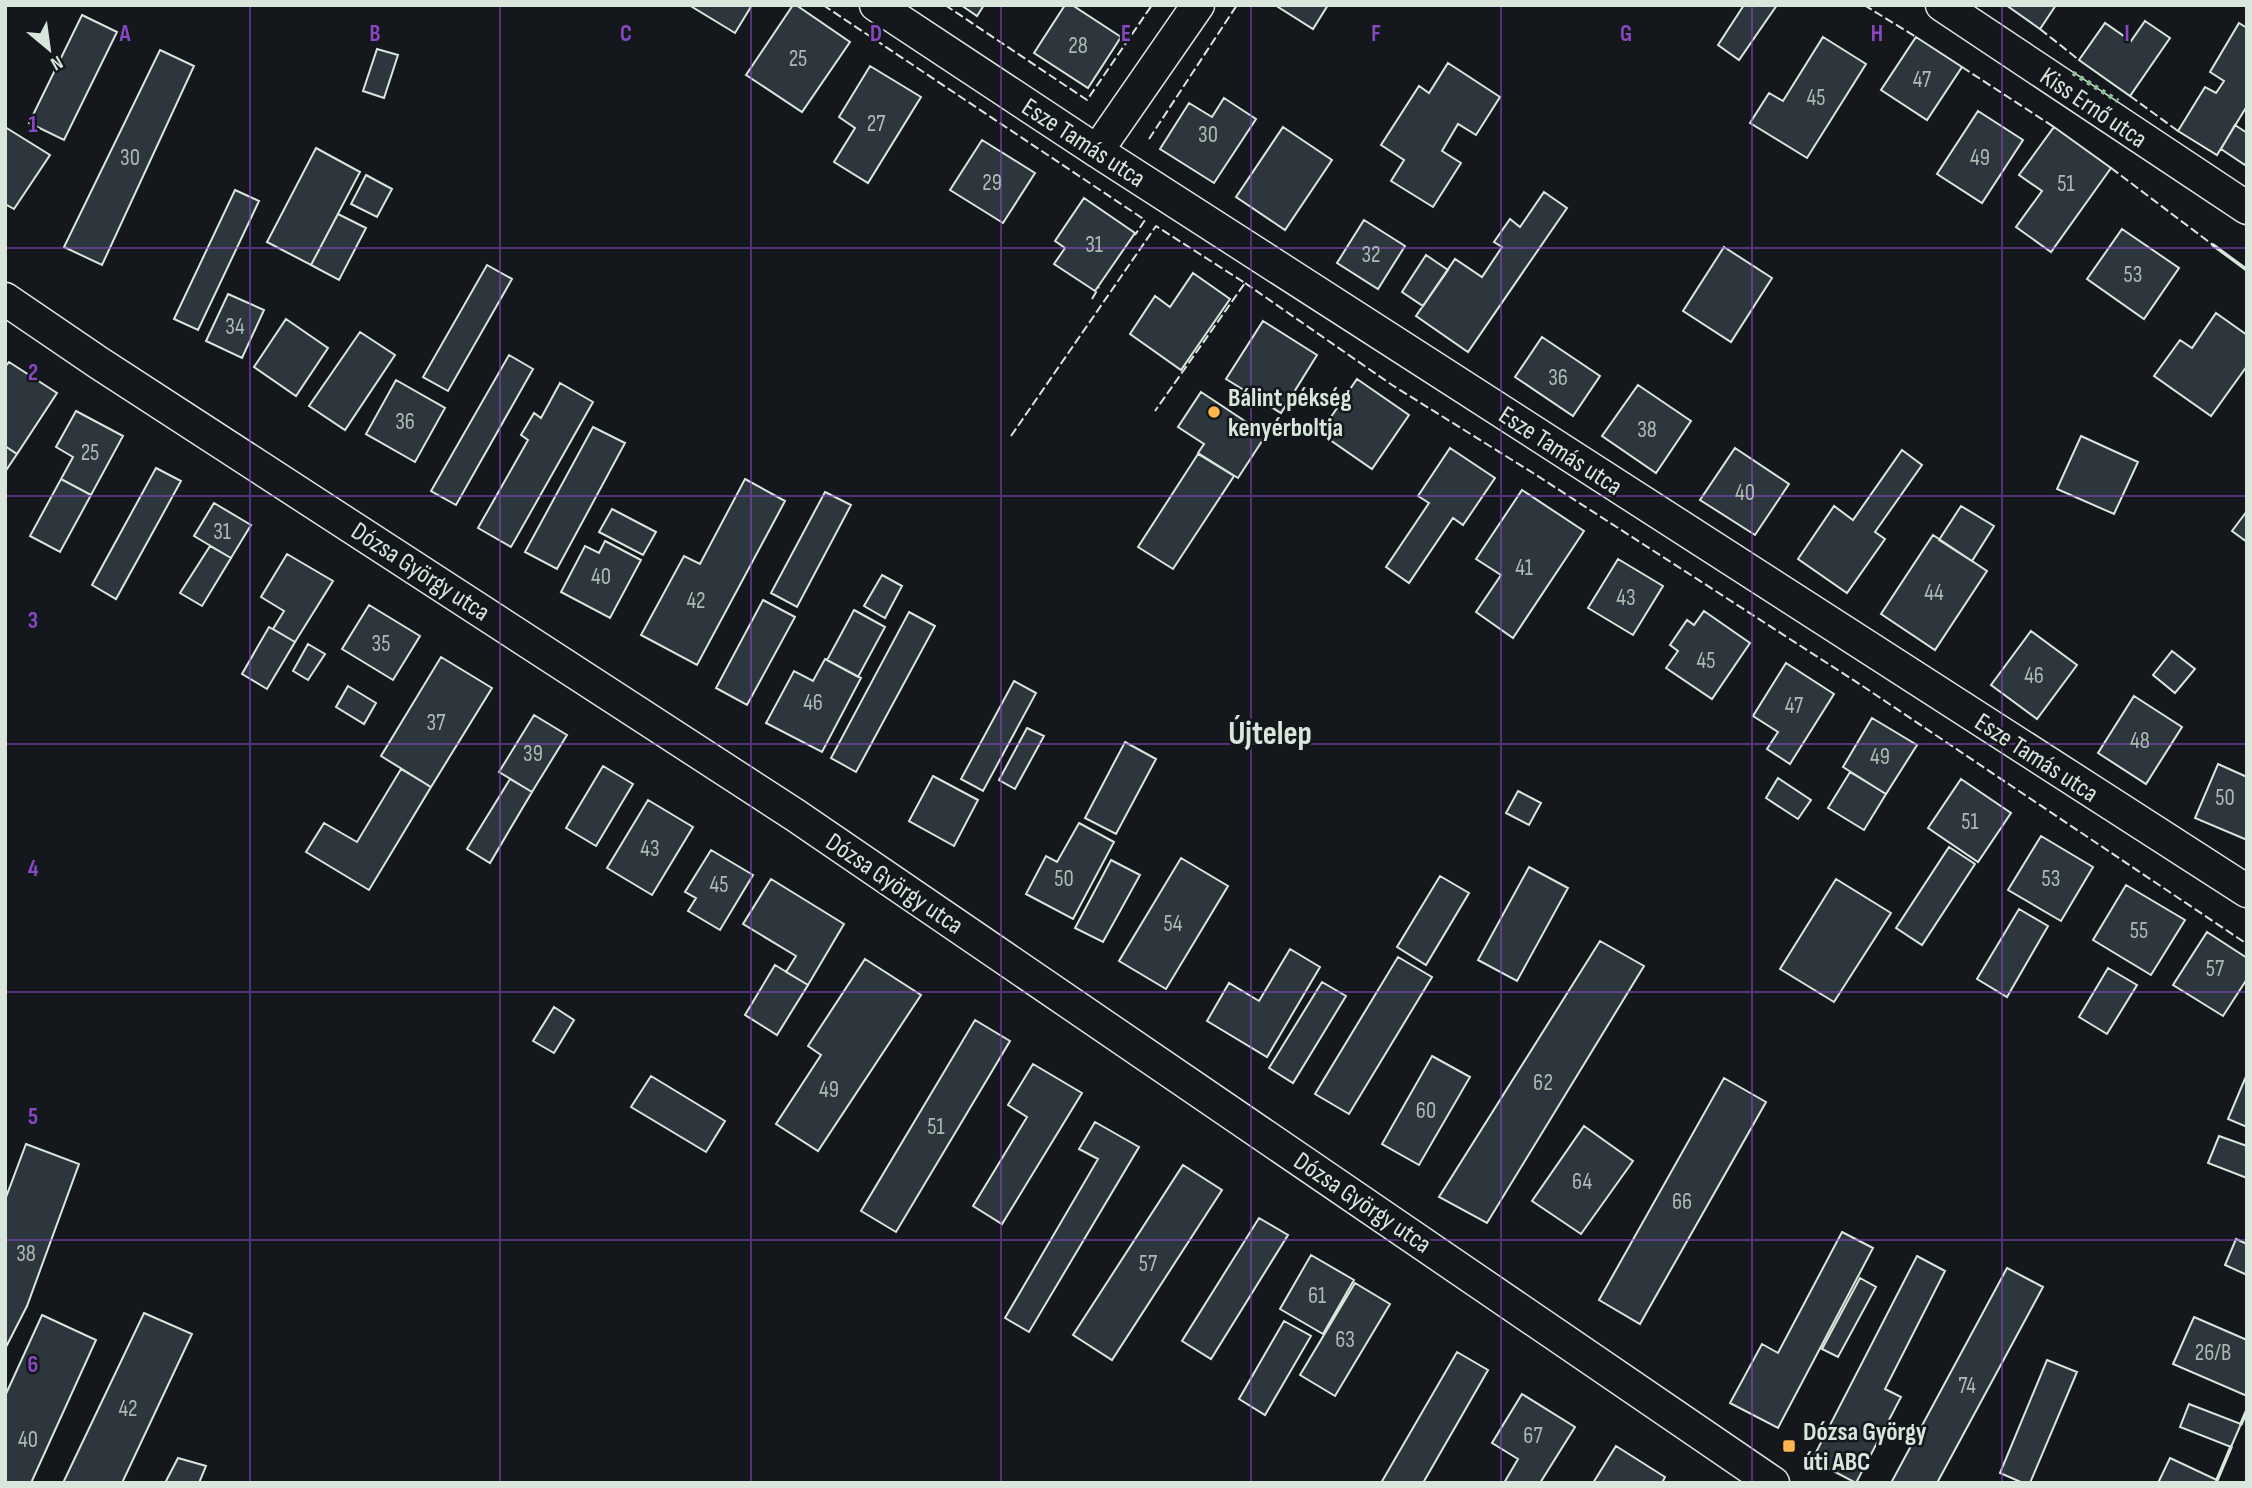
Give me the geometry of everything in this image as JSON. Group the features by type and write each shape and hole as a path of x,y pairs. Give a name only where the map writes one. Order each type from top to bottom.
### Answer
{"street":[{"name":"Esze Tamás utca","path":"876,5 1097,151 2247,891"},
{"path":"1097,151 1198,5"},
{"name":"Kiss Ernő utca","path":"1942,5 2247,208"},
{"name":"Dózsa György utca","path":"5,299 99,363 795,815 1773,1483"}],"building":[{"path":"689,5 752,5 735,33"},
{"path":"793,5 850,42 802,112 746,75"},
{"path":"961,5 984,5 977,16"},
{"path":"1065,5 1072,5 1121,37 1088,88 1034,53"},
{"path":"1275,5 1328,5 1313,29"},
{"path":"1744,5 1777,5 1739,60 1718,45"},
{"path":"2006,5 2056,5 2040,29"},
{"path":"82,15 117,32 64,140 29,123"},
{"path":"2145,21 2170,38 2130,96 2079,60 2105,23 2131,41"},
{"path":"2239,23 2247,28 2247,106 2217,155 2178,131 2205,87 2216,93 2224,81 2210,72"},
{"path":"1823,37 1866,64 1807,158 1750,123 1769,93 1783,101"},
{"path":"1916,37 1962,67 1927,120 1881,90"},
{"path":"377,49 398,55 384,98 363,91"},
{"path":"160,50 194,66 102,265 64,247"},
{"path":"1448,63 1500,97 1476,135 1458,124 1442,151 1461,163 1433,207 1391,181 1404,160 1381,145 1419,86 1429,93"},
{"path":"870,66 921,97 868,183 834,162 855,128 839,117"},
{"path":"1224,98 1256,119 1214,183 1160,149 1189,103 1212,117"},
{"path":"1978,111 2023,140 1982,203 1937,174"},
{"path":"2235,125 2247,133 2245,165 2221,149"},
{"path":"5,127 50,155 14,209 5,204"},
{"path":"1283,127 1332,160 1285,230 1236,197"},
{"path":"2054,127 2111,168 2051,252 2016,227 2042,191 2019,175"},
{"path":"982,140 1035,173 1003,223 950,190"},
{"path":"316,148 360,172 311,265 267,242"},
{"path":"366,175 392,189 377,217 351,204"},
{"path":"235,190 259,201 198,330 174,319"},
{"path":"1544,192 1567,208 1468,352 1416,316 1455,259 1482,277 1502,247 1494,242 1510,219 1520,227"},
{"path":"1084,198 1135,233 1095,291 1054,264 1065,248 1055,241"},
{"path":"338,214 366,228 339,280 311,265"},
{"path":"1364,220 1405,246 1378,289 1337,263"},
{"path":"2122,229 2179,268 2144,319 2087,279"},
{"path":"1724,247 1772,278 1731,342 1683,311"},
{"path":"1426,255 1448,270 1423,306 1402,292"},
{"path":"487,265 512,279 448,391 423,377"},
{"path":"1193,273 1230,299 1181,370 1130,334 1155,296 1170,307"},
{"path":"228,294 264,310 242,358 206,341"},
{"path":"2216,313 2247,335 2247,366 2211,416 2154,376 2180,340 2192,348"},
{"path":"286,319 328,348 296,396 254,367"},
{"path":"1263,321 1317,355 1281,413 1226,379"},
{"path":"360,332 395,355 345,430 309,406"},
{"path":"1542,337 1600,376 1573,416 1515,377"},
{"path":"509,355 533,369 456,505 431,491"},
{"path":"9,362 57,393 17,454 5,446 5,367"},
{"path":"1357,379 1409,415 1372,469 1320,433"},
{"path":"396,380 445,408 415,462 366,434"},
{"path":"560,383 593,402 511,547 478,528 528,440 521,435 534,413 541,418"},
{"path":"1638,385 1691,421 1656,473 1602,436"},
{"path":"1201,392 1266,435 1238,478 1198,453 1204,444 1178,427"},
{"path":"76,411 123,436 91,495 61,479 73,457 56,447"},
{"path":"593,427 625,443 557,569 525,552"},
{"path":"2081,436 2138,462 2114,514 2057,489"},
{"path":"5,446 17,454 5,472"},
{"path":"1450,448 1495,478 1463,525 1453,518 1409,583 1386,567 1429,503 1418,496"},
{"path":"1735,448 1789,484 1755,535 1700,500"},
{"path":"1902,450 1922,465 1875,532 1885,539 1847,593 1798,559 1834,506 1853,520"},
{"path":"1198,454 1234,476 1173,569 1138,547"},
{"path":"156,468 181,481 116,599 92,585"},
{"path":"61,479 91,495 60,552 30,536"},
{"path":"745,479 785,501 697,665 641,635 684,556 700,564"},
{"path":"1522,490 1584,531 1513,638 1476,612 1501,575 1476,559"},
{"path":"825,492 851,505 797,607 771,593"},
{"path":"214,503 251,525 231,558 194,536"},
{"path":"1961,506 1994,526 1972,561 1939,540"},
{"path":"612,509 656,532 643,555 599,532"},
{"path":"2247,511 2247,542 2232,531"},
{"path":"1933,535 1987,571 1935,650 1881,614"},
{"path":"605,541 641,560 610,618 561,592 585,546 599,553"},
{"path":"210,546 231,558 202,606 180,593"},
{"path":"287,554 333,581 295,642 273,629 284,611 261,597"},
{"path":"1618,559 1663,586 1633,635 1588,608"},
{"path":"882,575 902,586 885,618 864,606"},
{"path":"763,600 795,617 747,705 716,688"},
{"path":"369,605 420,636 393,680 342,649"},
{"path":"854,610 885,627 858,677 827,660"},
{"path":"1704,611 1750,643 1712,699 1666,668 1678,651 1670,645 1687,620 1694,625"},
{"path":"909,612 935,626 856,772 831,758"},
{"path":"269,627 295,642 267,689 242,674"},
{"path":"2031,631 2077,665 2037,719 1991,685"},
{"path":"308,644 325,654 308,680 293,671"},
{"path":"2172,651 2195,669 2175,693 2153,675"},
{"path":"441,657 492,688 431,787 381,756"},
{"path":"825,659 861,678 822,752 766,723 794,671 813,681"},
{"path":"1786,663 1834,694 1790,764 1767,749 1778,732 1753,716"},
{"path":"1014,681 1036,693 983,791 961,779"},
{"path":"348,686 376,703 364,724 336,707"},
{"path":"2134,696 2182,727 2146,784 2098,753"},
{"path":"534,715 567,735 532,792 499,772"},
{"path":"1872,718 1917,745 1886,794 1843,767"},
{"path":"1027,728 1044,736 1015,789 999,780"},
{"path":"1125,742 1156,759 1116,834 1085,818"},
{"path":"2218,764 2247,777 2247,840 2195,818"},
{"path":"603,766 633,784 596,846 566,828"},
{"path":"401,769 431,787 369,890 306,852 324,823 357,842"},
{"path":"1850,772 1886,794 1864,830 1828,808"},
{"path":"933,776 978,800 954,846 909,821"},
{"path":"1778,778 1811,800 1798,819 1766,798"},
{"path":"510,779 532,792 490,863 467,849"},
{"path":"1961,779 2011,813 1978,862 1928,828"},
{"path":"1518,791 1541,803 1529,825 1506,813"},
{"path":"648,800 693,827 652,895 607,868"},
{"path":"1079,823 1114,842 1073,919 1026,894 1046,856 1057,862"},
{"path":"2041,836 2093,867 2061,921 2008,890"},
{"path":"1949,847 1975,864 1922,945 1896,928"},
{"path":"711,850 753,875 720,930 688,911 696,898 685,892"},
{"path":"1181,858 1228,886 1166,989 1119,961"},
{"path":"1111,860 1140,875 1103,942 1075,928"},
{"path":"1529,867 1568,888 1517,981 1478,960"},
{"path":"1440,876 1469,893 1426,965 1397,947"},
{"path":"771,879 844,924 808,985 786,972 796,956 743,924"},
{"path":"1836,879 1891,913 1834,1002 1780,969"},
{"path":"2126,885 2185,920 2151,975 2093,940"},
{"path":"2019,909 2048,926 2007,997 1977,979"},
{"path":"2207,932 2247,958 2247,979 2223,1016 2173,985"},
{"path":"1600,941 1644,966 1487,1223 1439,1197"},
{"path":"1290,949 1320,967 1267,1057 1207,1021 1229,983 1259,1001"},
{"path":"1398,957 1432,977 1349,1114 1315,1094"},
{"path":"865,959 921,995 818,1151 776,1124 821,1055 808,1046"},
{"path":"775,965 808,985 777,1035 745,1015"},
{"path":"2108,968 2137,985 2107,1034 2079,1017"},
{"path":"1322,982 1346,996 1293,1083 1269,1068"},
{"path":"554,1007 574,1020 554,1053 533,1041"},
{"path":"975,1020 1010,1041 896,1232 861,1211"},
{"path":"1432,1056 1470,1077 1419,1165 1382,1144"},
{"path":"1033,1064 1082,1093 1002,1224 973,1206 1027,1117 1008,1105"},
{"path":"2247,1074 2247,1127 2228,1119"},
{"path":"651,1076 725,1121 706,1152 631,1107"},
{"path":"1724,1078 1766,1102 1640,1324 1599,1300"},
{"path":"1095,1122 1139,1147 1029,1332 1005,1318 1098,1159 1079,1149"},
{"path":"1584,1126 1633,1161 1581,1234 1532,1201"},
{"path":"2219,1136 2247,1146 2247,1178 2208,1163"},
{"path":"26,1144 79,1164 27,1306 5,1349 5,1200"},
{"path":"1183,1165 1222,1190 1112,1360 1073,1335"},
{"path":"1259,1218 1288,1235 1211,1359 1182,1341"},
{"path":"1842,1232 1873,1248 1778,1428 1730,1403 1762,1344 1778,1353"},
{"path":"2236,1239 2247,1244 2247,1275 2225,1265"},
{"path":"1311,1255 1354,1280 1323,1334 1280,1309"},
{"path":"1917,1256 1945,1271 1885,1389 1901,1397 1856,1483 1812,1460"},
{"path":"2007,1268 2043,1287 1937,1483 1891,1483"},
{"path":"1860,1278 1876,1287 1838,1357 1822,1349"},
{"path":"1355,1283 1390,1304 1335,1396 1300,1375"},
{"path":"144,1313 192,1334 122,1483 63,1483"},
{"path":"42,1315 96,1340 31,1483 5,1483 5,1396"},
{"path":"2194,1317 2247,1340 2247,1396 2173,1364"},
{"path":"1284,1321 1311,1336 1265,1415 1239,1399"},
{"path":"1457,1352 1488,1370 1423,1483 1381,1483"},
{"path":"2047,1360 2077,1372 2030,1483 2023,1483 2000,1473"},
{"path":"1522,1394 1575,1427 1540,1483 1504,1483 1518,1459 1492,1443"},
{"path":"2189,1404 2241,1424 2231,1447 2180,1427"},
{"path":"1616,1446 1665,1477 1662,1483 1593,1483"},
{"path":"178,1458 206,1466 199,1483 165,1483"},
{"path":"2170,1458 2217,1480 2216,1483 2158,1483"}],"hedge":[{"path":"2073,73 2118,101"}],"fence":[{"path":"823,5 1145,220 1135,235"},
{"path":"945,5 1087,100 1152,5"},
{"path":"1149,139 1237,5"},
{"path":"1864,5 1916,37"},
{"path":"2040,29 2079,60"},
{"path":"1962,67 2054,127"},
{"path":"2130,96 2178,131"},
{"path":"2111,168 2213,245"},
{"path":"1011,436 1156,226 1245,283 1155,411"},
{"path":"1245,283 1392,385 1861,685 2247,944"},
{"path":"1092,299 1099,287"}],"wall":[{"path":"2213,245 2247,270"},
{"path":"2241,1424 2247,1410"},
{"path":"2217,1480 2231,1447"}],"place":[{"name":"Bálint pékség kenyérboltja","path":"1214,412"},
{"name":"Dózsa György úti ABC","path":"1789,1446"}],"district":[{"name":"Újtelep","path":"1270,732"}]}
